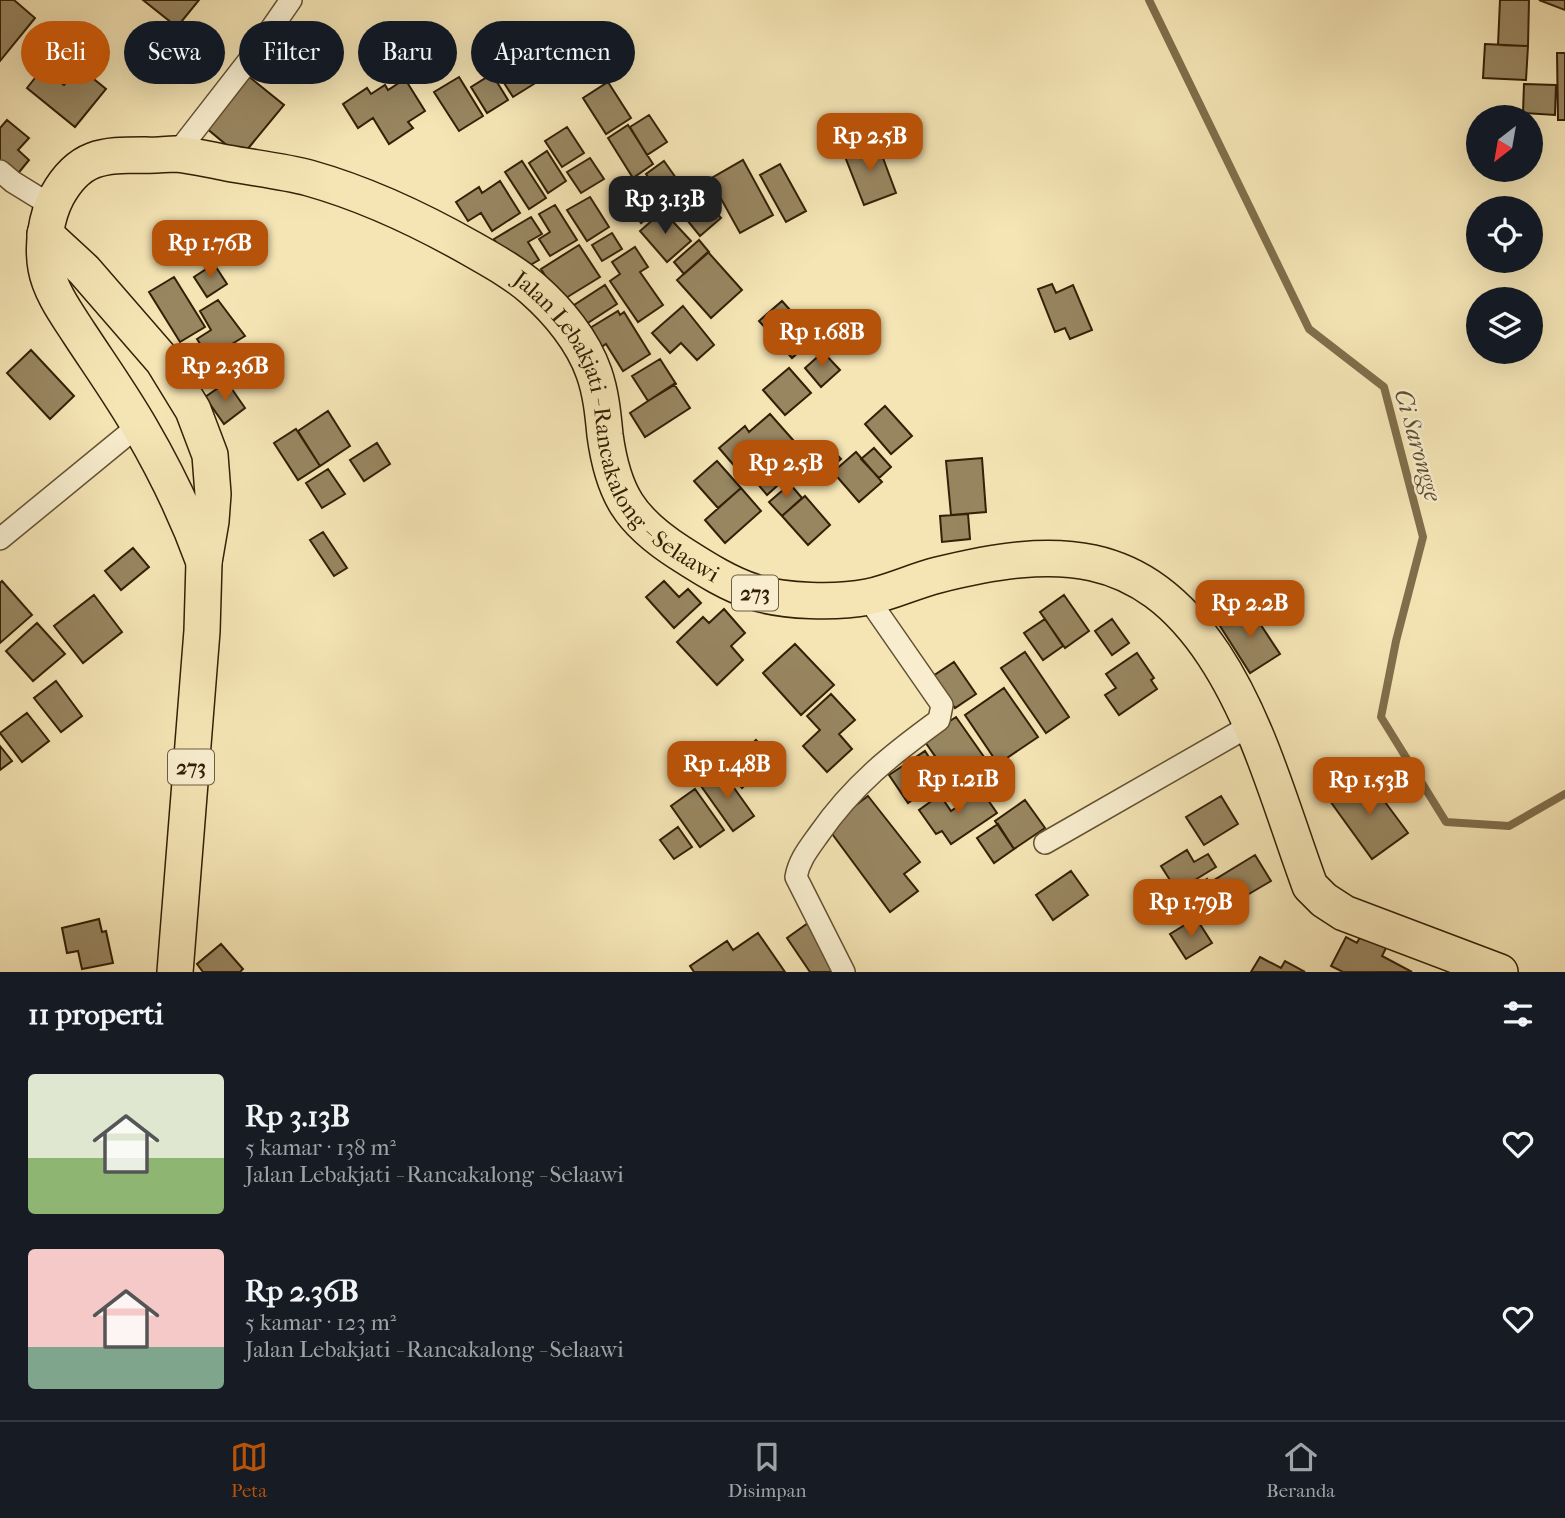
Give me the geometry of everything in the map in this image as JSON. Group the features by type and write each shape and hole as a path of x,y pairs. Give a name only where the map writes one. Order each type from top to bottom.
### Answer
{"main road":[{"name":"Jalan Lebakjati - Rancakalong - Selaawi","path":"49,220 65,181 79,167 98,157 176,154 304,176 348,191 446,235 529,286 555,311 574,336 594,371 616,486 631,513 679,553 754,592 824,600 867,597 936,576 1011,559 1053,557 1090,560 1123,572 1156,590 1181,612 1212,651 1230,681 1251,725 1310,886 1324,900 1344,913 1467,964 1500,972"},
{"name":"273","path":"49,220 46,268 53,289 139,425 180,501 204,562"},
{"name":"273","path":"49,220 84,270 163,361 194,410 210,455 211,521 204,562 202,631 175,972"}],"street":[{"path":"176,154 253,55 291,0"},
{"path":"0,171 49,220"},
{"path":"0,539 139,425"},
{"path":"844,972 796,877 798,864 839,805 873,770 939,720 942,705 867,597"},
{"path":"1045,843 1251,725"}],"building":[{"path":"0,0 14,0 35,18 33,21 21,21 21,35 0,61"},
{"path":"143,0 199,0 182,21 169,21"},
{"path":"1500,0 1529,0 1528,46 1498,45"},
{"path":"1539,0 1565,0 1565,10"},
{"path":"1485,44 1528,46 1526,80 1483,78"},
{"path":"1557,53 1565,53 1565,120 1558,120"},
{"path":"459,77 483,116 459,131 434,92 447,84 457,84"},
{"path":"30,84 100,84 106,89 75,127 27,88"},
{"path":"240,84 258,84 284,105 241,157 205,127"},
{"path":"397,84 408,84 425,111 408,122 413,128 389,144 373,118 358,128 343,104 367,88 371,94 385,85 388,90"},
{"path":"476,84 498,84 508,100 487,113 471,87"},
{"path":"505,84 534,84 513,97"},
{"path":"609,84 631,118 606,134 583,98"},
{"path":"1524,84 1556,85 1555,115 1544,114 1544,105 1523,105"},
{"path":"649,115 667,142 647,155 630,127"},
{"path":"7,120 29,138 18,150 29,160 16,176 0,163 0,128"},
{"path":"628,125 653,164 633,178 608,138"},
{"path":"567,127 584,153 562,167 545,141"},
{"path":"877,142 896,193 864,205 844,154"},
{"path":"547,151 566,181 548,193 529,163"},
{"path":"590,158 604,179 581,193 567,172"},
{"path":"743,160 773,215 740,233 710,179"},
{"path":"522,161 546,198 529,209 505,172"},
{"path":"664,161 688,195 670,208 646,174"},
{"path":"780,164 806,211 786,222 760,175"},
{"path":"641,179 661,208 641,223 620,194"},
{"path":"500,181 520,213 492,231 481,213 468,221 456,202 479,187 482,193"},
{"path":"590,197 609,227 587,241 567,210"},
{"path":"703,197 721,218 700,236 683,215"},
{"path":"555,205 577,240 550,256 539,239 550,232 539,214"},
{"path":"663,211 691,241 667,262 640,231"},
{"path":"531,217 542,234 528,242 539,260 520,271 505,257 494,239"},
{"path":"612,233 622,249 602,261 592,245"},
{"path":"699,240 709,252 684,274 674,262"},
{"path":"579,245 600,277 561,301 541,269"},
{"path":"635,247 648,267 640,272 663,305 638,322 610,281 620,274 612,262"},
{"path":"708,252 742,290 711,318 677,280"},
{"path":"214,264 227,284 207,297 194,277"},
{"path":"174,277 205,327 180,342 149,292"},
{"path":"1052,284 1056,293 1073,285 1092,330 1070,339 1065,328 1055,332 1038,289"},
{"path":"605,285 617,304 583,326 571,307"},
{"path":"218,300 245,336 209,358 197,339 211,330 200,311"},
{"path":"782,301 815,338 792,358 759,321"},
{"path":"683,306 714,345 697,360 681,343 670,353 652,333"},
{"path":"618,311 620,315 624,312 650,354 623,371 606,344 597,350 585,331"},
{"path":"31,350 74,396 50,419 7,373"},
{"path":"823,352 840,370 821,387 805,368"},
{"path":"660,359 676,384 648,401 632,376"},
{"path":"789,368 811,393 785,415 763,390"},
{"path":"227,382 245,408 224,424 205,397"},
{"path":"674,384 690,408 645,437 630,413"},
{"path":"885,406 912,436 891,454 865,424"},
{"path":"328,411 350,446 320,466 298,431"},
{"path":"770,414 793,440 767,463 757,451 737,469 719,448 745,426 749,432"},
{"path":"296,429 320,466 298,480 274,443"},
{"path":"377,443 390,464 364,481 350,460"},
{"path":"790,443 806,460 767,495 751,476"},
{"path":"827,444 841,459 824,474 811,458"},
{"path":"874,448 891,467 879,478 861,459"},
{"path":"856,452 882,482 859,502 833,472"},
{"path":"982,458 986,512 951,515 946,461"},
{"path":"717,461 741,488 718,508 694,481"},
{"path":"328,469 345,494 322,508 306,483"},
{"path":"790,484 802,498 782,516 769,502"},
{"path":"741,488 761,511 725,543 705,520"},
{"path":"805,496 830,525 808,545 782,516"},
{"path":"968,514 970,539 942,542 940,516"},
{"path":"323,532 347,568 334,576 310,540"},
{"path":"133,548 149,567 121,590 105,571"},
{"path":"2,581 32,615 0,643 0,583"},
{"path":"664,581 679,597 688,589 701,603 674,628 646,597"},
{"path":"94,595 122,632 83,663 54,626"},
{"path":"1064,595 1089,631 1065,648 1040,612"},
{"path":"1249,607 1280,654 1250,673 1220,626"},
{"path":"724,609 745,633 731,646 743,660 717,685 677,642 703,617 709,623"},
{"path":"1045,619 1063,646 1043,660 1024,633"},
{"path":"1112,619 1129,643 1112,655 1095,631"},
{"path":"37,623 65,654 33,681 6,651"},
{"path":"795,644 834,685 801,715 763,673"},
{"path":"1025,652 1069,717 1046,733 1001,668"},
{"path":"1137,653 1154,678 1151,680 1157,689 1119,715 1105,695 1116,688 1106,674"},
{"path":"954,662 976,694 955,708 933,676"},
{"path":"56,681 82,716 61,732 34,698"},
{"path":"1004,688 1038,737 998,764 965,715"},
{"path":"831,694 855,720 839,734 852,749 827,772 803,746 820,730 807,716"},
{"path":"27,713 49,741 22,762 0,733"},
{"path":"956,717 996,774 963,796 923,739"},
{"path":"756,740 773,759 742,788 725,769"},
{"path":"0,746 12,761 0,770"},
{"path":"925,751 943,779 908,803 889,775"},
{"path":"722,771 754,816 733,831 701,786"},
{"path":"1365,775 1408,833 1372,859 1330,801"},
{"path":"695,789 724,830 700,847 671,806"},
{"path":"981,790 997,813 951,844 942,831 936,834 919,810 940,795 951,811"},
{"path":"868,796 920,862 904,874 918,891 890,912 827,827"},
{"path":"1221,796 1238,824 1204,845 1186,817"},
{"path":"1025,800 1045,828 1014,849 995,821"},
{"path":"998,824 1014,849 994,863 977,838"},
{"path":"678,827 692,847 674,859 660,840"},
{"path":"1187,850 1194,862 1208,854 1216,867 1177,891 1161,866"},
{"path":"1255,855 1271,881 1208,918 1201,906 1193,911 1182,894 1207,879 1209,883"},
{"path":"1071,871 1088,895 1053,920 1036,895"},
{"path":"1196,918 1212,943 1186,959 1170,934"},
{"path":"99,919 102,932 106,931 113,963 82,969 78,951 67,953 62,928"},
{"path":"808,923 834,972 810,972 787,938"},
{"path":"1363,931 1388,944 1382,956 1412,972 1343,972 1331,966 1346,937 1357,943"},
{"path":"758,933 785,972 694,972 690,966 727,941 733,950"},
{"path":"221,944 243,969 240,972 203,972 197,964"},
{"path":"1260,957 1281,968 1285,961 1305,972 1251,972"}],"waterway":[{"name":"Ci Sarongge","path":"1149,0 1309,329 1384,387 1423,537 1396,641 1381,717 1446,822 1509,826 1565,794"}]}
